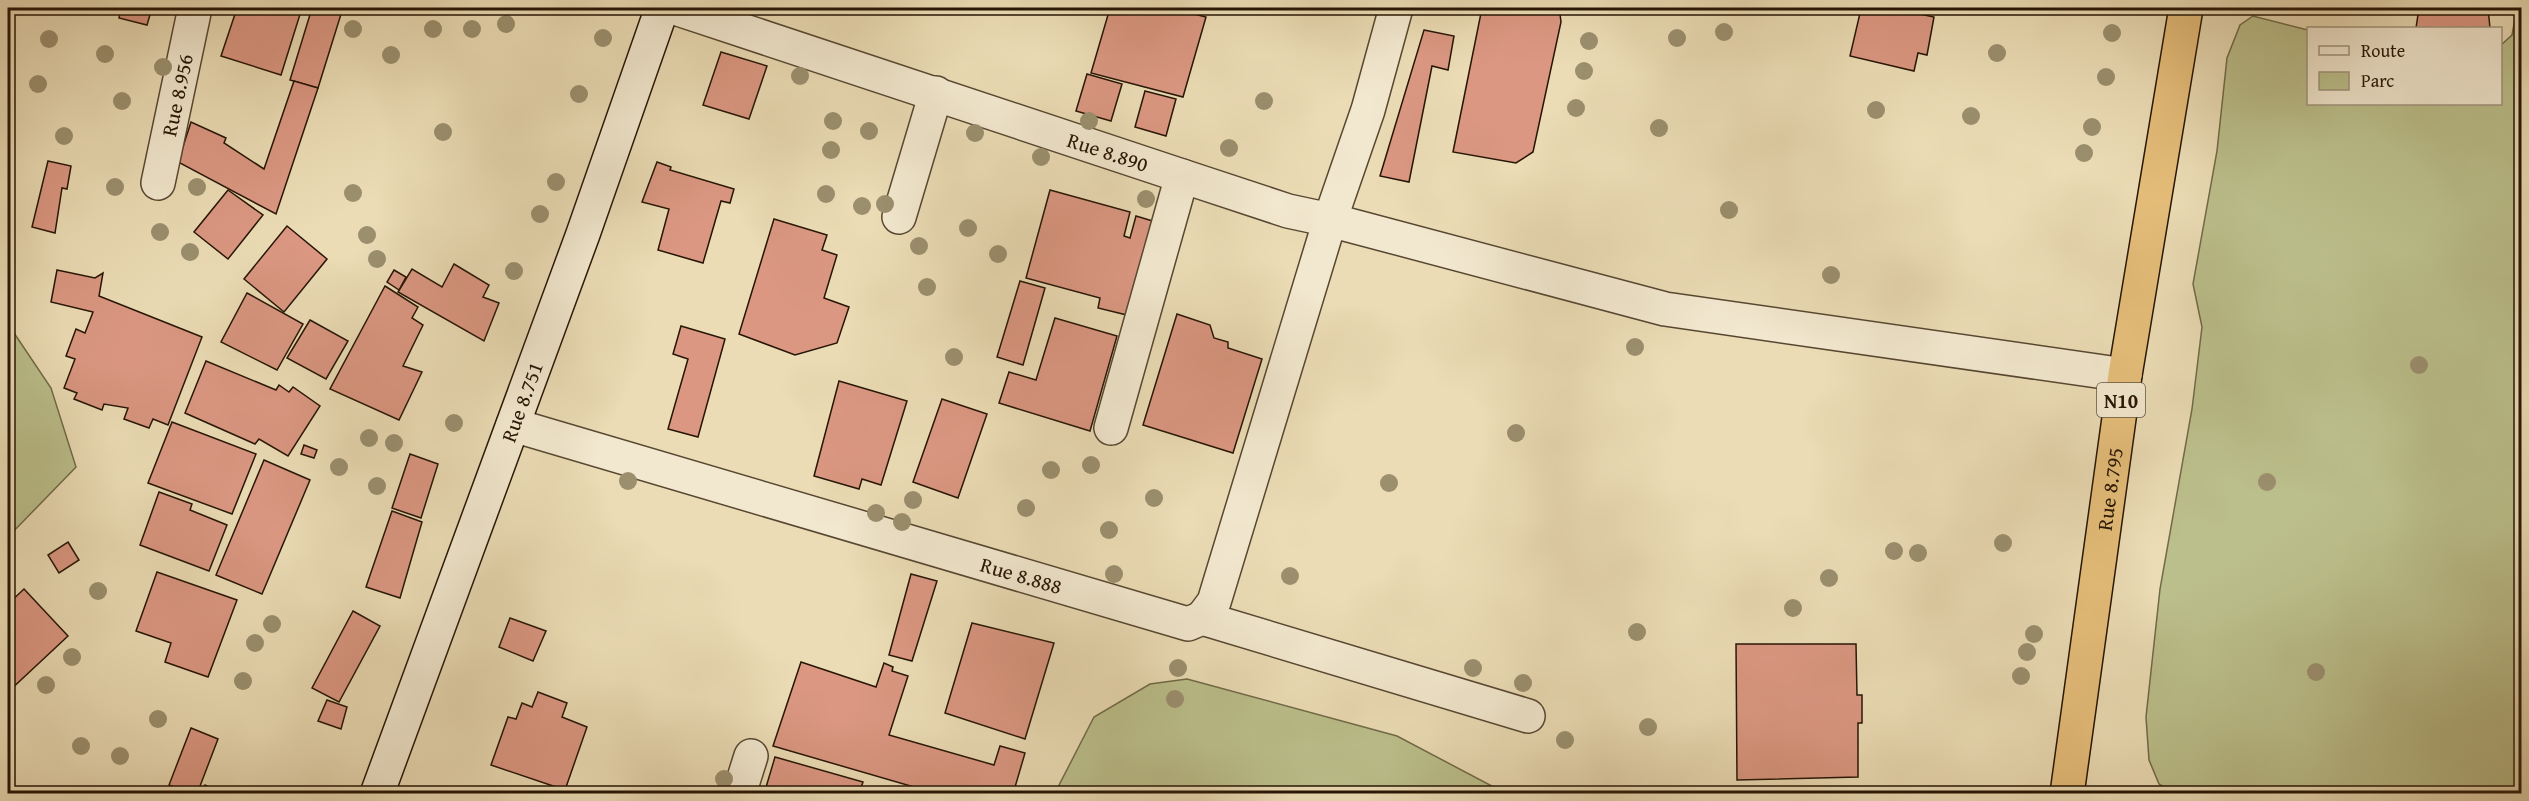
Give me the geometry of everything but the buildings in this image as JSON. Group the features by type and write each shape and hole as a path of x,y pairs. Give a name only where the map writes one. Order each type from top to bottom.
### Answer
{"highway":[{"name":"Rue 8.795","path":"2067,794 2125,375 2186,8"}],"street":[{"name":"Rue 8.956","path":"158,183 195,8"},
{"name":"Rue 8.751","path":"377,794 513,425 662,8"},
{"name":"Rue 8.890","path":"675,8 853,69 936,93 1288,211 1330,220 1665,309 2125,375"},
{"path":"1202,618 1214,602 1330,220 1368,110 1396,8"},
{"path":"899,218 936,93"},
{"path":"1111,428 1182,176"},
{"name":"Rue 8.888","path":"513,425 1188,624 1202,618 1528,716"},
{"path":"739,794 751,756"}],"green space":[{"path":"2517,8 2522,8 2521,793 2173,793 2159,784 2149,760 2146,717 2160,589 2192,409 2202,327 2193,284 2217,151 2227,58 2240,25 2253,16 2307,30 2307,105 2502,105 2502,44 2512,35"},
{"path":"8,324 51,388 76,467 8,537"},
{"path":"1187,679 1397,736 1505,793 1055,793 1094,717 1150,684"}]}
